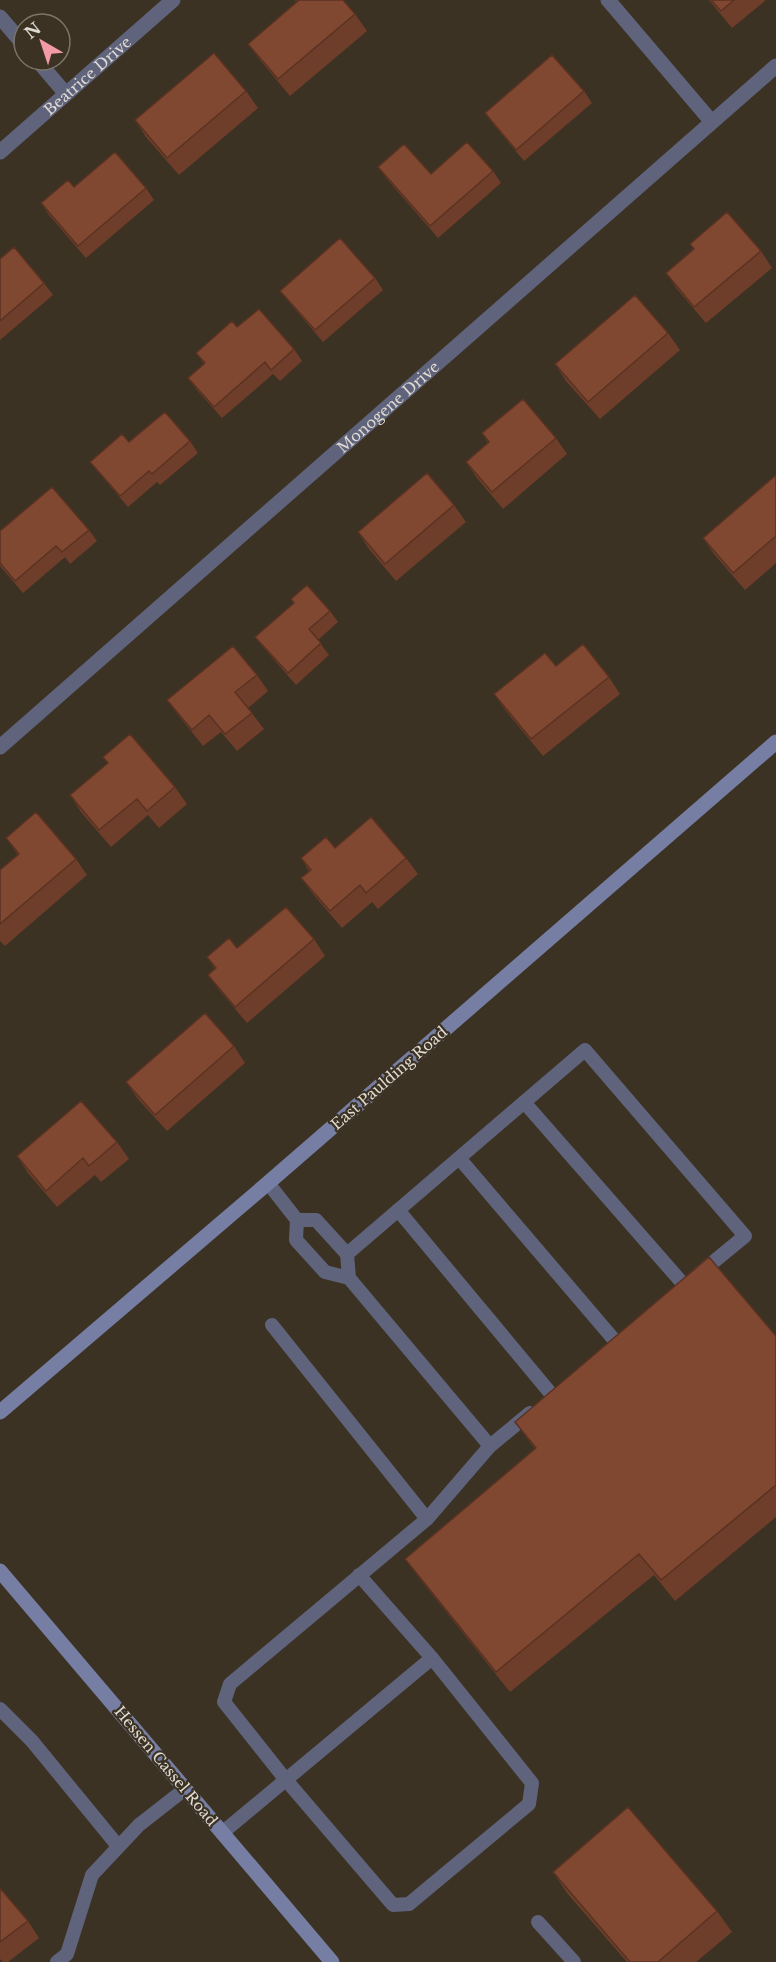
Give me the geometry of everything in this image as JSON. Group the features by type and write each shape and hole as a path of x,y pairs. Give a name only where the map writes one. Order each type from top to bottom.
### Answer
{"main road":[{"name":"East Paulding Road","path":"0,1412 268,1183 776,742"},
{"name":"Hessen Cassel Road","path":"0,1570 332,1962"}],"street":[{"name":"Beatrice Drive","path":"0,152 173,0"},
{"path":"608,0 711,121"},
{"path":"0,17 12,31"},
{"name":"Monogene Drive","path":"0,747 776,66"},
{"path":"47,72 66,94"}],"lane":[{"path":"347,1254 585,1050 745,1236 680,1289 525,1102"},
{"path":"459,1158 616,1342"},
{"path":"268,1183 297,1220 296,1239 324,1272 349,1278"},
{"path":"359,1575 432,1658 532,1783 529,1804 409,1904 393,1905 286,1780 224,1702 230,1684 359,1575 427,1519 490,1446 556,1391 398,1210"},
{"path":"297,1220 316,1220 347,1254 349,1278 490,1446"},
{"path":"272,1325 427,1519"},
{"path":"222,1833 432,1658"},
{"path":"0,1708 32,1741 118,1846"},
{"path":"57,1962 67,1954 92,1875 139,1825 185,1789"},
{"path":"538,1922 574,1962"}],"building":[{"path":"297,0 343,0 355,14 278,79 248,44"},
{"path":"711,0 734,0 721,11"},
{"path":"214,53 246,91 167,158 135,120"},
{"path":"552,55 584,91 516,150 485,113"},
{"path":"467,142 493,171 430,226 378,167 404,144 431,174"},
{"path":"115,152 146,188 78,246 41,203 68,180 74,187"},
{"path":"727,212 761,251 694,307 666,273 694,249 690,244"},
{"path":"340,238 375,278 315,330 280,291"},
{"path":"14,247 44,283 0,321 0,259"},
{"path":"635,295 668,333 588,402 555,364"},
{"path":"259,309 294,349 271,370 265,362 214,407 188,378 205,363 196,353 232,321 237,327"},
{"path":"523,399 556,438 492,492 466,462 489,442 482,433"},
{"path":"165,412 190,441 152,474 149,471 120,496 90,462 122,434 129,442"},
{"path":"427,473 454,505 385,564 358,532"},
{"path":"776,475 776,536 733,573 703,538"},
{"path":"52,487 89,530 62,552 56,546 15,581 0,563 0,531"},
{"path":"307,585 330,611 309,629 321,643 288,673 255,637 294,603 291,599"},
{"path":"583,644 609,677 531,739 494,694 545,653 556,666"},
{"path":"233,646 257,675 235,692 252,713 225,734 209,715 192,730 167,700"},
{"path":"130,734 175,787 147,811 137,799 99,830 70,795 108,763 103,757"},
{"path":"36,812 76,859 0,924 0,870 19,854 6,838"},
{"path":"371,817 406,858 366,893 360,885 330,911 301,878 311,870 301,858 326,837 335,848"},
{"path":"286,907 314,939 235,1007 208,975 216,968 207,957 229,938 237,948"},
{"path":"205,1013 234,1046 155,1115 126,1082"},
{"path":"81,1101 117,1142 89,1166 83,1158 46,1191 17,1156"},
{"path":"709,1257 776,1336 776,1485 661,1580 639,1554 496,1672 405,1559 536,1448 515,1422"},
{"path":"628,1807 717,1911 658,1962 630,1962 553,1872"},
{"path":"0,1888 28,1921 0,1942"}]}
